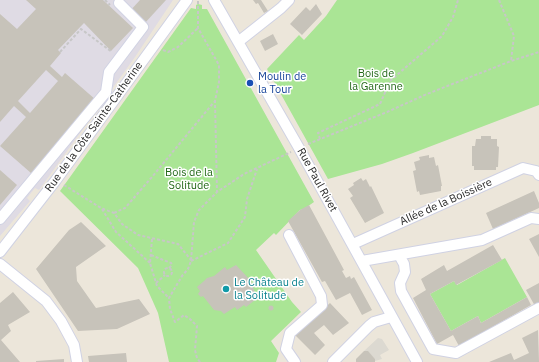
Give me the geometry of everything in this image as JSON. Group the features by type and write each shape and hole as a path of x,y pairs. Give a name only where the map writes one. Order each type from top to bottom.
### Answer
{"street":[{"name":"Rue de la Côte Sainte-Catherine","path":"0,252 56,180 187,0"},
{"name":"Rue Paul Rivet","path":"214,0 299,148 417,362"},
{"path":"238,42 289,0"},
{"path":"0,219 106,92 109,72 143,27 118,3"},
{"name":"Allée de la Boissière","path":"352,244 523,168 536,171 539,174"},
{"path":"362,261 482,240 531,218 539,219"},
{"path":"289,235 321,296 322,305 290,333 286,349 295,362"},
{"path":"399,255 404,264 405,272 400,283 401,291 433,349 456,353 539,308"},
{"path":"0,264 46,301 61,321 74,345 77,362"},
{"path":"333,362 374,322 391,317"}],"path":[{"path":"105,0 118,3"},
{"path":"197,0 198,28 219,65 219,82 215,101 218,192"},
{"path":"320,139 318,133 380,104 390,81 442,36 453,17 458,0"},
{"path":"499,0 514,36 511,62"},
{"path":"153,47 168,52 178,47 198,28"},
{"path":"60,52 81,29 112,52 116,47"},
{"path":"200,362 197,358 195,350 197,326 184,315 175,322 170,309 169,298 188,269 191,260 194,222 199,210 218,192 244,174 299,148 427,94 539,52"},
{"path":"114,213 125,208 130,203 215,101"},
{"path":"191,260 228,243 245,217 247,199 256,169"},
{"path":"56,180 101,208 114,213 122,224 138,234 152,239 178,244 191,260"},
{"path":"101,208 116,232 150,263"},
{"path":"152,239 150,263 157,286 169,298"},
{"path":"151,255 171,263 172,266 164,270 165,275"},
{"path":"156,283 165,275 168,276 171,274 169,268"}],"shaded area":[{"path":"0,0 173,0 135,57 39,190 35,188 27,198 30,201 0,236"},
{"path":"378,338 382,339 389,350 380,355 382,359 375,361 375,359 368,352 364,351"}],"green space":[{"name":"Bois de la Garenne","path":"337,0 539,0 539,105 382,164 328,179 267,69 299,35 304,40 326,16"},
{"name":"Bois de la Solitude","path":"196,5 202,5 202,9 207,9 314,202 300,210 276,235 274,233 256,250 292,302 301,312 271,341 279,353 276,362 169,362 158,313 138,268 60,191 191,8 196,9"},
{"path":"505,258 527,297 481,323 478,316 451,331 430,294 454,281 457,285"}],"building":[{"path":"26,0 103,0 133,28 111,51 84,23 58,50 61,53 50,66 62,77 65,73 96,100 31,173 0,146 26,117 14,106 0,122 0,14 17,29 36,9","holes":["46,70 58,81 30,113 18,101"]},
{"path":"140,0 166,0 144,24 129,12"},
{"path":"253,0 261,0 268,11 264,13 258,3 256,4"},
{"path":"316,4 322,14 302,35 290,24 306,7 310,11"},
{"path":"273,34 278,44 265,51 260,41"},
{"path":"481,136 491,136 491,139 497,139 497,146 499,147 498,167 496,167 496,170 474,170 474,166 472,166 472,146 475,146 476,139 481,139"},
{"path":"429,155 429,158 434,157 436,166 438,165 442,186 441,191 420,195 419,191 417,192 413,171 416,170 414,162 420,160 419,157"},
{"path":"0,170 17,185 0,205"},
{"path":"361,178 363,181 366,179 370,187 371,186 384,213 365,223 350,198 353,196 348,189 354,185 353,183"},
{"path":"534,191 539,203 539,208 493,229 486,213"},
{"path":"309,205 344,270 342,271 346,278 350,276 351,279 354,277 372,310 362,315 350,293 336,300 325,281 322,282 288,221 300,210"},
{"path":"81,222 106,246 76,267 77,281 96,308 139,299 150,314 117,329 78,331 36,269 69,230"},
{"path":"539,234 539,257 529,239"},
{"path":"493,245 502,260 456,285 454,281 430,294 451,331 478,316 481,323 527,297 531,305 459,346 453,335 437,344 413,298 426,290 421,279 444,265 447,271"},
{"name":"Le Château de la Solitude","path":"236,265 251,281 255,293 255,300 246,307 244,305 237,310 235,307 224,314 221,311 214,310 203,296 201,297 198,294 200,291 197,287 207,278 214,276 225,267 227,270"},
{"path":"539,283 539,303 535,306 526,290"},
{"path":"13,292 30,312 8,325 11,331 1,340 20,362 0,362 0,303"},
{"path":"330,303 349,323 333,335 324,325 314,333 325,345 315,355 295,335"},
{"path":"271,305 274,308 271,311 268,308"},
{"path":"538,330 539,362 489,362 511,353 514,360 529,353 522,338"},
{"path":"364,351 368,351 375,359 375,362 356,362 356,359"},
{"path":"126,353 127,362 89,362 88,356"},
{"path":"64,359 64,362 36,362 36,361"}],"place":[{"name":"Moulin de la Tour","path":"250,83"},
{"name":"Le Château de la Solitude","path":"226,289"}]}
